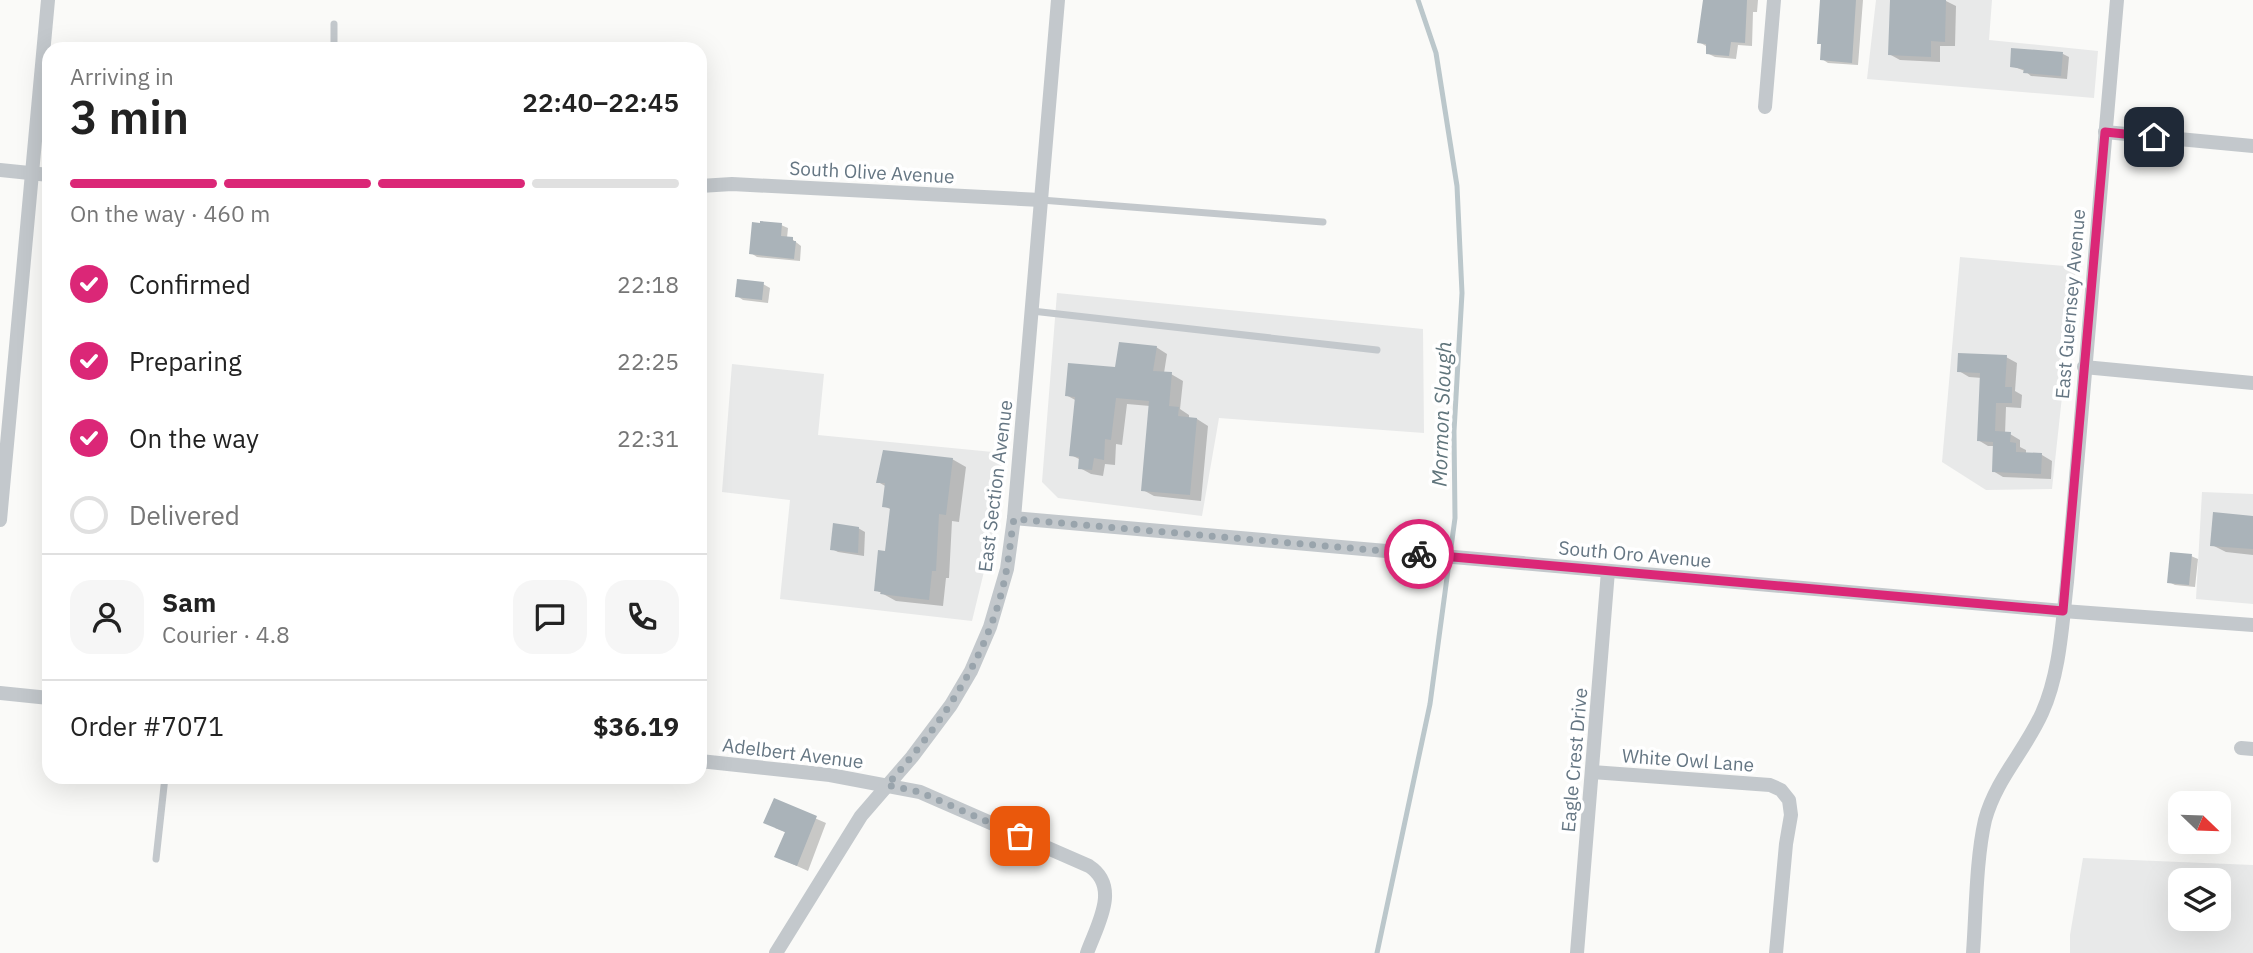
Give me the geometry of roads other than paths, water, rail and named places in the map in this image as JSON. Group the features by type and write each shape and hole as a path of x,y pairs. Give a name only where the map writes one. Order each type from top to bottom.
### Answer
{"street":[{"path":"44,42 48,0"},
{"name":"East Section Avenue","path":"776,953 861,816 951,705 971,671 990,627 1007,569 1014,519 1058,0"},
{"path":"1765,107 1774,0"},
{"name":"East Guernsey Avenue","path":"1973,953 1985,821 1996,790 2035,728 2054,677 2063,611 2117,0"},
{"path":"0,520 42,65"},
{"path":"2105,132 2253,146"},
{"path":"0,170 42,174"},
{"name":"South Olive Avenue","path":"707,186 732,184 1041,200"},
{"path":"2084,367 2253,383"},
{"name":"South Oro Avenue","path":"1014,519 2063,611 2253,625"},
{"name":"Eagle Crest Drive","path":"1577,953 1608,571"},
{"path":"0,693 42,697"},
{"name":"Adelbert Avenue","path":"707,762 830,775 920,792 1089,866 1102,878 1106,886 1105,903 1087,953"},
{"name":"White Owl Lane","path":"1592,772 1770,785 1781,790 1789,800 1791,815 1776,953"}],"lane":[{"path":"334,24 334,42"},
{"path":"1041,200 1323,222"},
{"path":"1032,311 1377,350"},
{"path":"156,859 164,784"}],"waterway":[{"name":"Mormon Slough","path":"1377,953 1430,704 1455,518 1454,431 1462,293 1457,186 1436,53 1418,0"}]}
